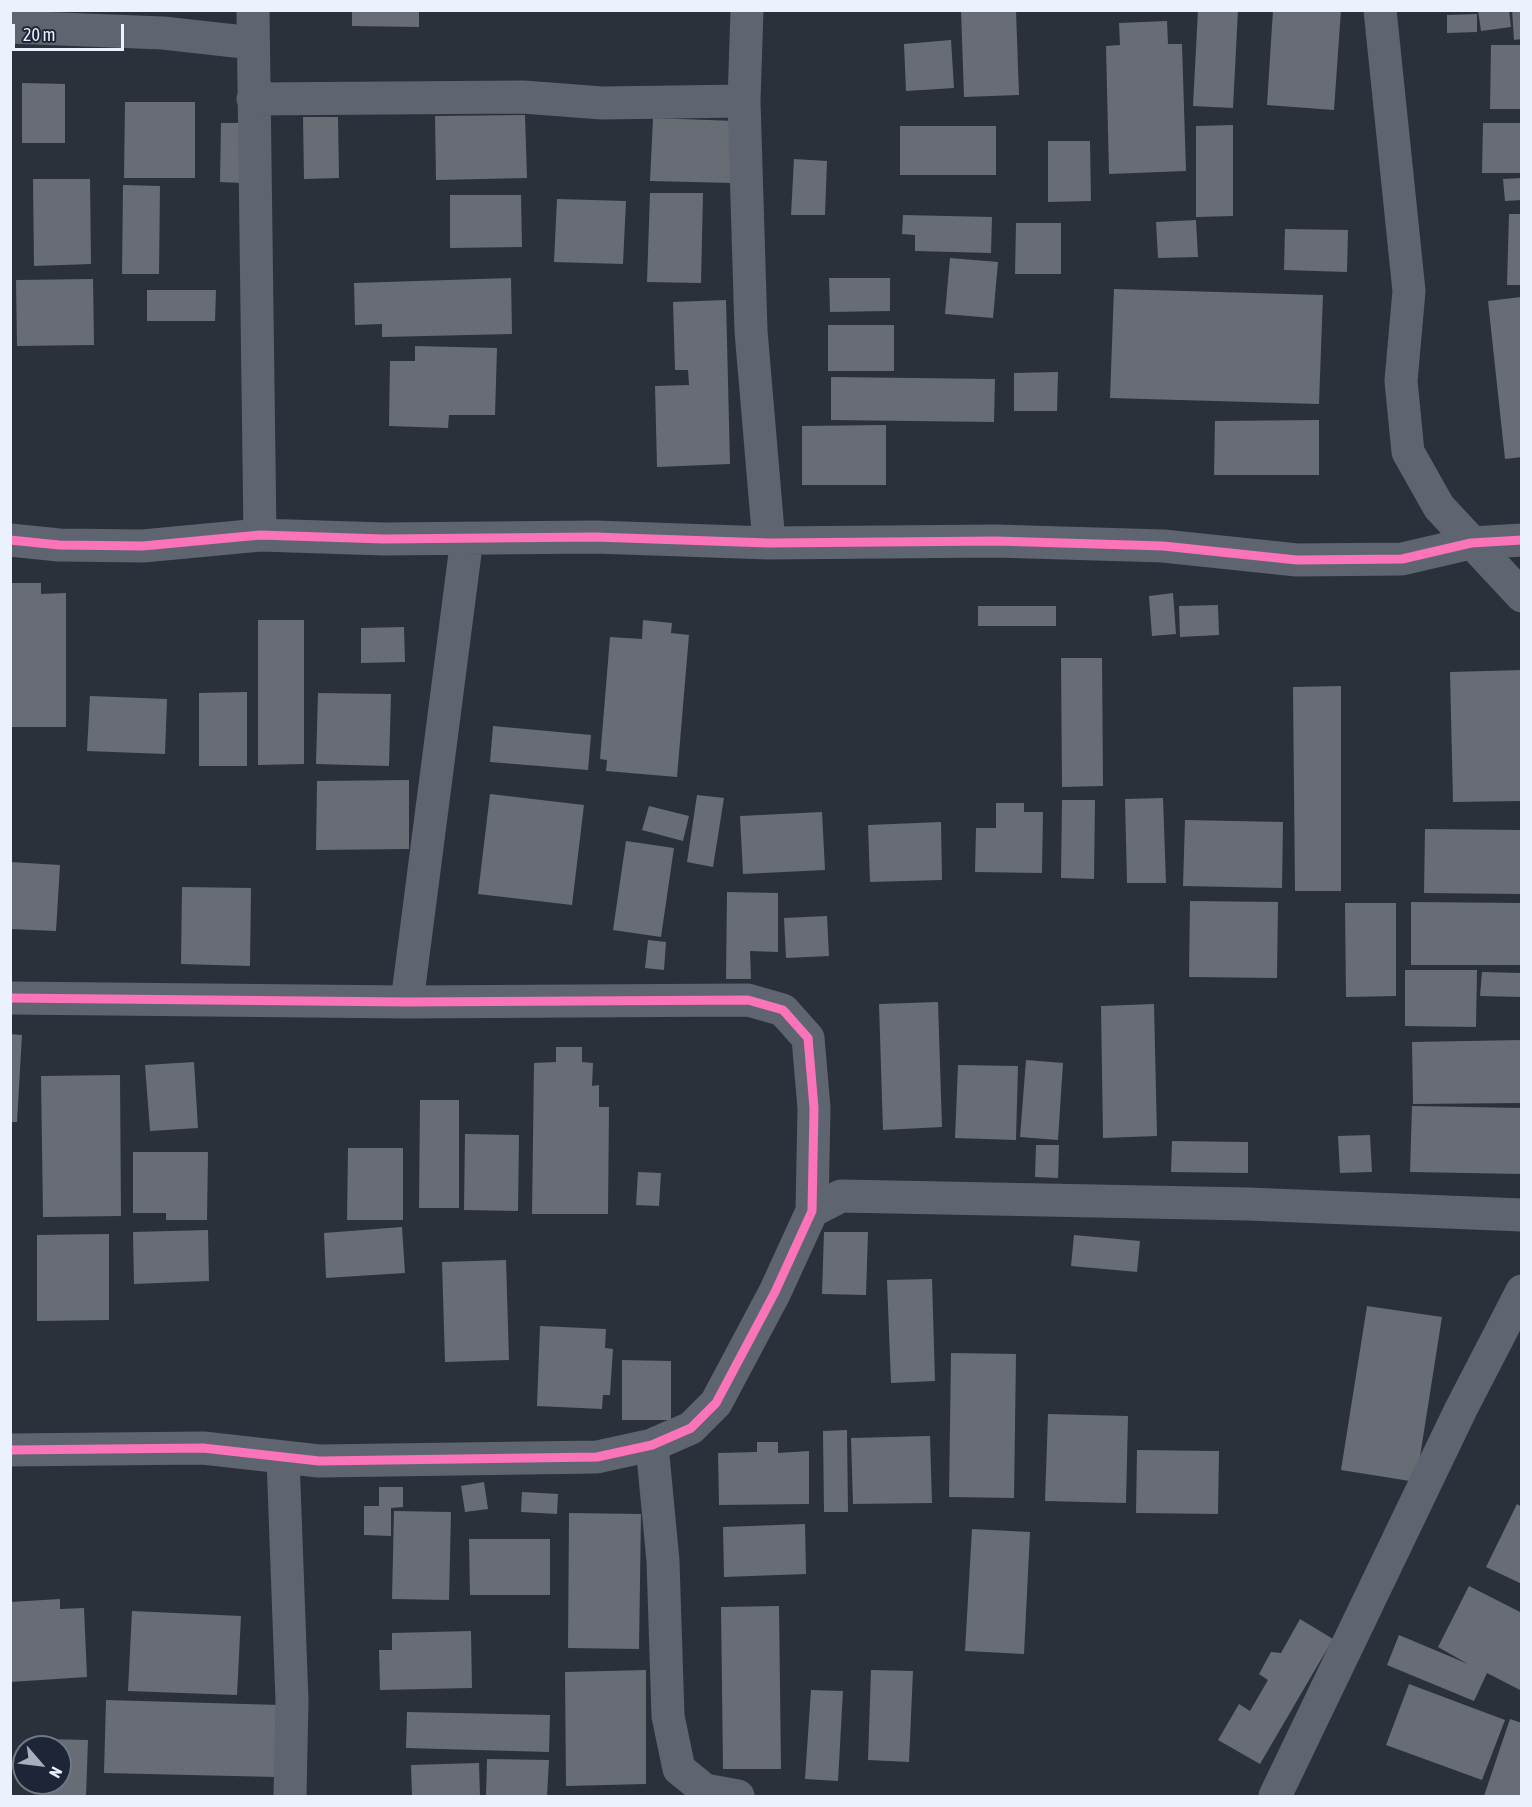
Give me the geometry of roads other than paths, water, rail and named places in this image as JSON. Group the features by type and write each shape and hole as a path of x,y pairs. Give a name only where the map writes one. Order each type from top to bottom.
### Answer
{"street":[{"path":"253,10 253,99 258,236 260,535"},
{"path":"747,10 744,101 751,331 769,543"},
{"path":"1380,10 1409,291 1401,381 1408,452 1439,507 1521,596"},
{"path":"10,27 164,33 253,43"},
{"path":"253,99 523,97 602,103 744,101"},
{"path":"10,540 59,545 142,546 260,535 595,537 769,543 996,541 1151,545 1297,560 1402,559 1471,543 1521,540"},
{"path":"407,1002 467,538"},
{"path":"10,998 407,1002 748,1000 783,1010 808,1038 814,1108 812,1211 775,1292 717,1403 691,1428 652,1445 597,1457 319,1461 203,1448 10,1450"},
{"path":"812,1211 841,1196 1248,1204 1521,1215"},
{"path":"1275,1797 1461,1409 1521,1291"},
{"path":"652,1445 663,1561 668,1716 680,1769 705,1790 738,1797"},
{"path":"283,1458 292,1701 290,1797"}]}
